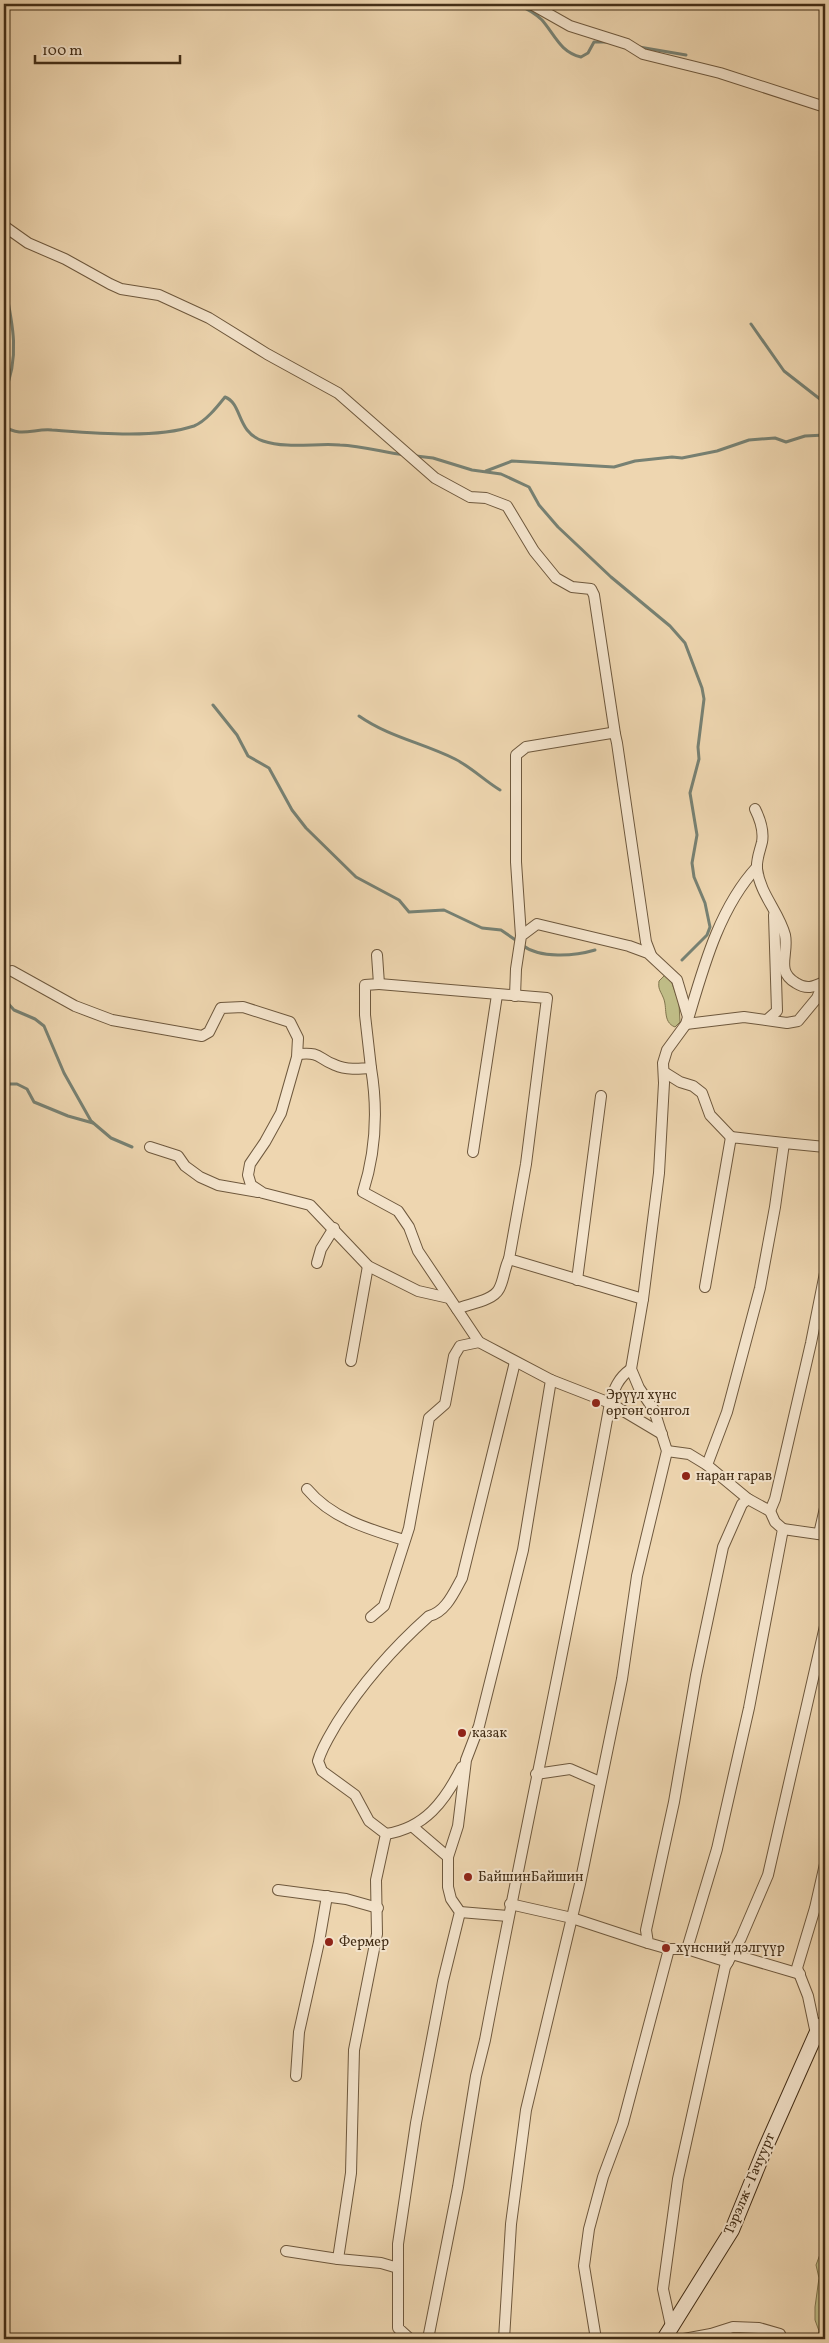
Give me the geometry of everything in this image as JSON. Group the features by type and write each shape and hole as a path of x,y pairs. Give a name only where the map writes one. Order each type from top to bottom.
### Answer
{"main road":[{"name":"Тэрэлж - Гачуурт","path":"664,2339 732,2230 765,2149 816,2034 825,2022"}],"street":[{"path":"531,4 570,26 627,44 643,54 720,73 825,107"},
{"path":"4,226 28,243 65,259 121,289 159,295 209,318 267,354 338,393 435,478 470,497 486,498 507,506 534,550 556,578 572,587 592,589 646,942 651,955"},
{"path":"515,996 516,969 521,936 516,862 516,755 526,747 600,734 615,734"},
{"path":"504,2339 511,2224 526,2110 572,1918 622,1679 637,1576 667,1450 654,1410 638,1388 631,1369 643,1299 659,1174 663,1063 667,1050 687,1020 707,955 728,912 757,867 763,840 762,827 755,809"},
{"path":"757,867 761,886 774,914 783,927 786,941 784,972 789,979 803,987 811,988 824,980"},
{"path":"768,1019 777,1011 774,914"},
{"path":"521,936 537,924 629,946 651,955 677,980 687,1020"},
{"path":"377,956 379,984"},
{"path":"12,970 75,1006 112,1020 202,1036 209,1032 221,1008 243,1007 290,1022 298,1038 298,1054 281,1113 250,1164 248,1174 251,1185 263,1193"},
{"path":"687,1020 744,1017 787,1023 798,1021 817,998 824,980"},
{"path":"457,1309 495,1294 499,1289 504,1269 510,1260 526,1164 547,998 379,984 366,985 365,1015 375,1091 375,1141 363,1192 398,1212 410,1227 418,1251 479,1342 552,1380 610,1404 662,1434"},
{"path":"473,1152 497,995"},
{"path":"298,1054 319,1055 334,1065 344,1068 371,1068"},
{"path":"664,1072 680,1082 693,1086 702,1093 710,1115 731,1137 825,1147"},
{"path":"577,1280 601,1096"},
{"path":"705,1287 731,1137"},
{"path":"707,1465 727,1412 760,1288 776,1207 784,1143"},
{"path":"150,1147 178,1156 185,1166 206,1180 310,1205 334,1228 368,1266 418,1291 449,1298"},
{"path":"317,1263 321,1249 334,1228"},
{"path":"510,1260 643,1299"},
{"path":"351,1361 368,1266"},
{"path":"770,1511 775,1499 812,1343 825,1273"},
{"path":"371,1617 384,1606 401,1556 404,1540 409,1528 429,1418 445,1404 454,1356 460,1346 479,1342"},
{"path":"386,1834 369,1821 355,1795 322,1771 318,1760 323,1746 350,1703 380,1664 429,1616 437,1614 447,1604 462,1578 515,1362"},
{"path":"428,2339 458,2187 476,2076 485,2040 536,1774 585,1546 610,1404 614,1388 623,1374 631,1369"},
{"path":"386,1834 413,1827 437,1809 466,1760 479,1726 523,1550 552,1380"},
{"path":"667,1450 689,1454 707,1465 748,1499 770,1511 775,1522 783,1529 822,1534 825,1508"},
{"path":"307,1489 316,1500 352,1523 404,1540"},
{"path":"648,1943 646,1930 674,1802 696,1675 723,1547 742,1504 748,1499"},
{"path":"687,1949 717,1850 749,1708 783,1529"},
{"path":"671,2326 663,2289 677,2188 730,1958 768,1874 825,1626"},
{"path":"410,2339 398,2328 398,2244 416,2123 443,1982 460,1912 452,1899 448,1887 448,1857 458,1826 466,1760"},
{"path":"536,1774 570,1769 600,1782"},
{"path":"413,1827 448,1857"},
{"path":"338,2259 351,2173 354,2050 377,1934 376,1880 386,1834"},
{"path":"816,2034 808,1996 797,1968 815,1908 825,1864"},
{"path":"278,1890 346,1899 378,1908"},
{"path":"296,2076 299,2032 327,1896"},
{"path":"510,1904 572,1918 669,1949 687,1949 800,1974"},
{"path":"460,1912 508,1916"},
{"path":"596,2339 584,2266 589,2229 603,2177 623,2123 669,1949"},
{"path":"286,2251 381,2263 398,2268"},
{"path":"684,2339 734,2327 772,2330 780,2334 782,2339"}],"shaded area":[{"path":"665,975 669,975 679,1003 680,1022 675,1027 668,1022 664,1001 659,988 659,981"},
{"path":"825,2241 825,2339 817,2339 819,2331 815,2320 815,2307 819,2278 816,2265"}],"waterway":[{"path":"516,4 530,10 539,17 558,42 574,55 581,57 588,53 594,42 606,42"},
{"path":"639,47 686,55"},
{"path":"4,282 10,310 14,352 9,379 4,393"},
{"path":"751,324 784,371 825,403"},
{"path":"4,426 10,430 22,432 46,430 124,434 161,433 198,424 225,397 235,406 248,431 254,437 263,441 282,445 348,446 405,455"},
{"path":"486,471 512,461 614,467 635,461 672,457 682,458 717,451 749,440 775,438 786,442 805,436 825,435"},
{"path":"416,456 433,458 472,470 501,474 529,487 539,505 558,527 611,577 670,626 685,643 702,688 704,699 698,747 699,759 690,793 697,835 692,863 694,877 705,903 710,927 707,935 682,960"},
{"path":"213,705 237,735 248,756 269,768 292,810 306,828 356,877 399,900 409,912 444,910 482,928 501,930 517,941"},
{"path":"359,716 394,735 455,759 500,790"},
{"path":"522,945 538,953 558,955 578,954 595,950"},
{"path":"4,999 14,1010 35,1019 44,1026 64,1073 91,1121 111,1138 132,1147"},
{"path":"4,1084 17,1084 27,1089 34,1102 68,1116 93,1123"}],"place":[{"name":"Эрүүл хүнс өргөн сонгол","path":"596,1403"},
{"name":"наран гарав","path":"686,1476"},
{"name":"казак","path":"462,1733"},
{"name":"БайшинБайшин","path":"468,1877"},
{"name":"Фермер","path":"329,1942"},
{"name":"хүнсний дэлгүүр","path":"666,1948"}]}
